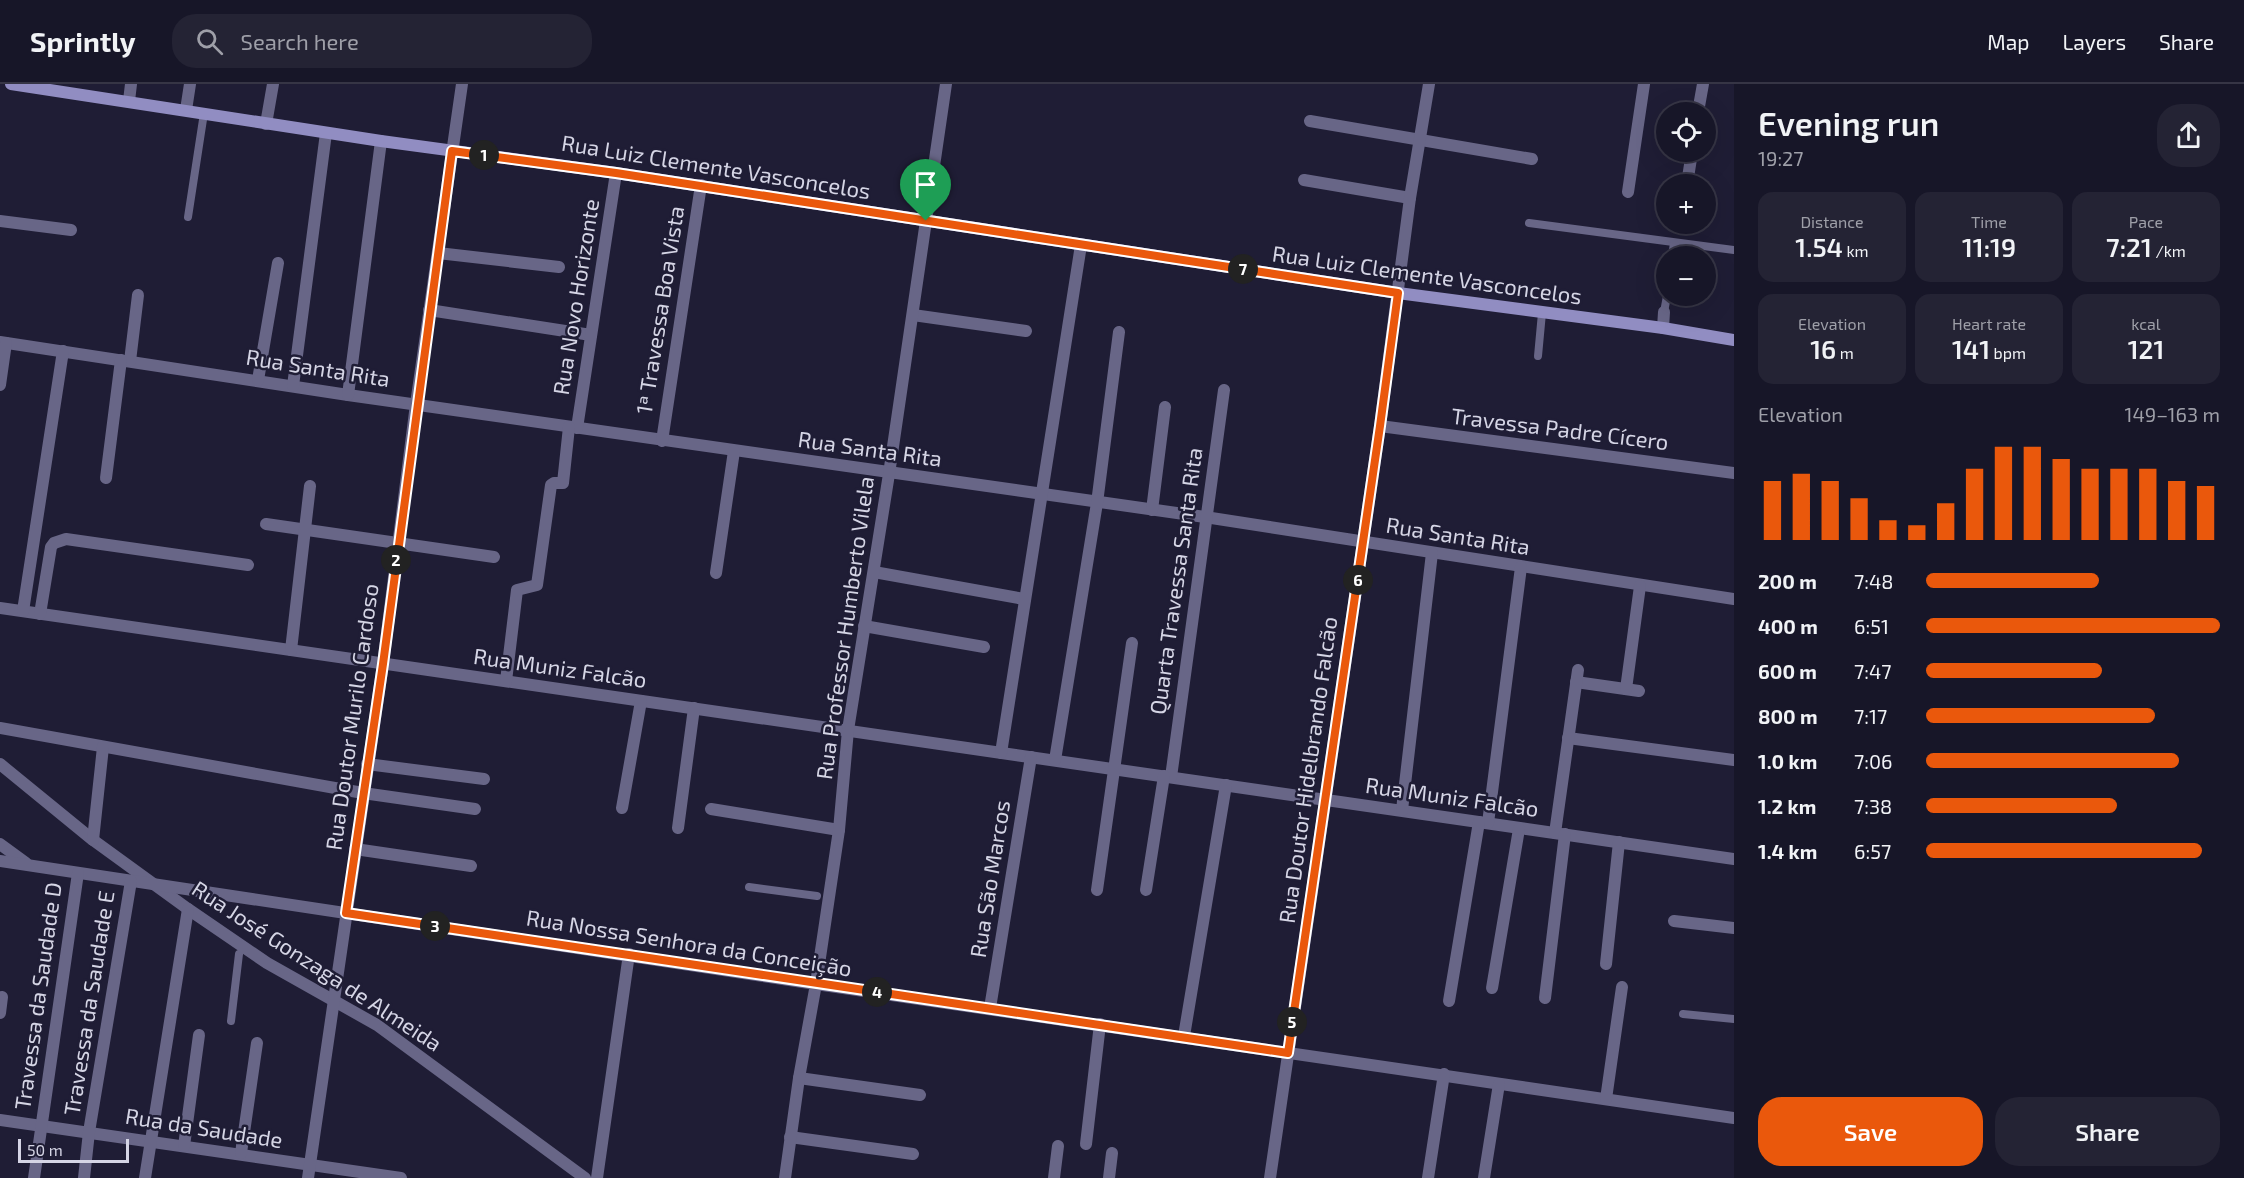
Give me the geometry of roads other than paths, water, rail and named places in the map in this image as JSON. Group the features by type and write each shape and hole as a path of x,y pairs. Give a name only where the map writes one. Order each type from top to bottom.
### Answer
{"street":[{"name":"Rua Luiz Clemente Vasconcelos","path":"11,84 326,133 700,185 1398,293 1663,328 1734,340"},
{"path":"129,102 131,84"},
{"path":"186,110 190,84"},
{"path":"266,124 273,84"},
{"name":"Rua Doutor Murilo Cardoso","path":"309,1172 383,664 416,404 462,84"},
{"name":"Rua Professor Humberto Vilela","path":"785,1178 799,1078 816,984 823,897 839,831 848,730 890,474 946,84"},
{"name":"Rua Doutor Hidelbrando Falcão","path":"1270,1178 1380,426 1410,198 1429,84"},
{"path":"1628,192 1644,84"},
{"path":"1700,102 1703,84"},
{"path":"1310,121 1532,159"},
{"path":"293,386 326,133"},
{"path":"348,395 381,141"},
{"name":"Rua Novo Horizonte","path":"506,681 517,590 537,585 551,485 562,483 591,335 616,173"},
{"path":"1304,180 1410,198"},
{"name":"1ª Travessa Boa Vista","path":"662,441 700,185"},
{"path":"0,221 71,230"},
{"path":"1002,753 1040,495 1081,245"},
{"path":"438,253 559,267"},
{"path":"258,380 278,263"},
{"path":"106,478 138,295"},
{"path":"429,310 591,335"},
{"path":"1663,328 1664,312"},
{"path":"912,315 1026,331"},
{"path":"1055,760 1097,503 1119,332"},
{"path":"0,385 3,342"},
{"name":"Rua Santa Rita","path":"3,342 662,441 1205,517 1734,599"},
{"path":"22,611 63,351"},
{"name":"Quarta Travessa Santa Rita","path":"1167,777 1224,390"},
{"path":"1152,510 1165,407"},
{"name":"Travessa Padre Cícero","path":"1380,426 1734,473"},
{"path":"716,573 734,451"},
{"path":"291,650 310,486"},
{"path":"266,524 494,557"},
{"path":"40,614 51,547 54,543 66,539 248,565"},
{"path":"1401,810 1432,553"},
{"path":"1449,1001 1484,822 1521,567"},
{"path":"874,572 1024,599"},
{"path":"1626,689 1640,586"},
{"name":"Rua Muniz Falcão","path":"0,608 1734,859"},
{"path":"864,626 984,647"},
{"path":"1097,891 1132,643"},
{"path":"1545,998 1568,738 1577,676 1639,691"},
{"path":"622,808 641,701"},
{"path":"678,828 694,708"},
{"path":"0,728 363,794 475,808"},
{"path":"1568,738 1734,760"},
{"path":"93,840 103,747"},
{"name":"Rua São Marcos","path":"990,1008 1031,757"},
{"name":"Rua José Gonzaga de Almeida","path":"0,764 93,840 157,885 240,949 377,1025 585,1178"},
{"path":"367,764 484,779"},
{"path":"1146,890 1167,777"},
{"path":"1184,1036 1226,785"},
{"path":"711,809 839,831"},
{"path":"1492,988 1519,829"},
{"path":"1606,964 1619,842"},
{"path":"0,844 29,866"},
{"path":"355,849 471,866"},
{"name":"Rua Nossa Senhora da Conceição","path":"0,861 816,984 1734,1118"},
{"name":"Travessa da Saudade D","path":"34,1178 78,873"},
{"name":"Travessa da Saudade E","path":"84,1178 89,1132 131,881"},
{"path":"145,1178 188,909"},
{"path":"1674,921 1734,928"},
{"path":"597,1178 629,954"},
{"path":"1606,1099 1622,987"},
{"path":"0,1013 2,997"},
{"path":"1086,1144 1100,1024"},
{"path":"184,1146 199,1035"},
{"path":"241,1154 257,1043"},
{"path":"1428,1178 1444,1074"},
{"path":"799,1078 920,1095"},
{"path":"1484,1178 1499,1084"},
{"name":"Rua da Saudade","path":"0,1120 241,1154 309,1172 400,1178"},
{"path":"790,1137 913,1155"},
{"path":"1054,1178 1058,1146"},
{"path":"1109,1178 1112,1153"}],"lane":[{"path":"188,217 204,113"},
{"path":"1529,223 1734,250"},
{"path":"1664,312 1665,306"},
{"path":"1538,356 1542,313"},
{"path":"748,887 823,897"},
{"path":"231,1021 240,949"},
{"path":"1683,1014 1734,1018"}]}
